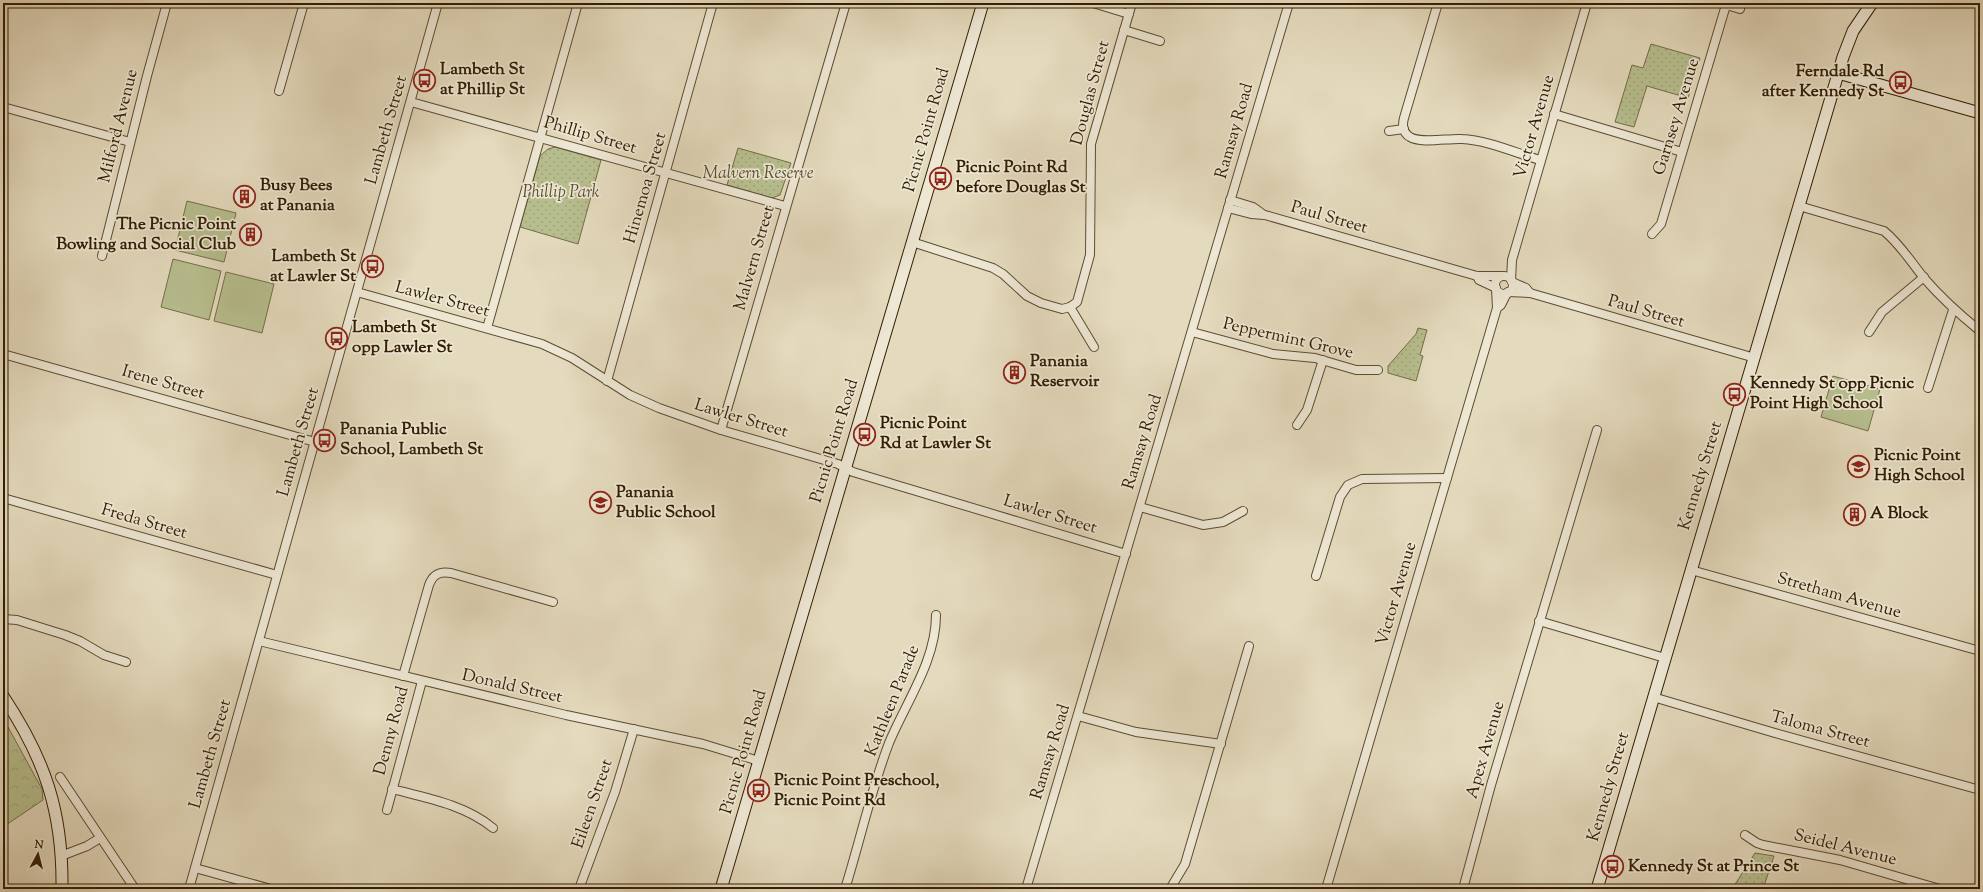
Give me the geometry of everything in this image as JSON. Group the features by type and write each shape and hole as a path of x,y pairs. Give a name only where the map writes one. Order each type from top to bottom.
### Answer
{"street":[{"name":"Milford Avenue","path":"102,256 130,142 167,3"},
{"path":"279,91 304,3"},
{"name":"Lambeth Street","path":"189,889 438,3"},
{"path":"487,328 578,3"},
{"name":"Hinemoa Street","path":"607,381 713,3"},
{"name":"Malvern Street","path":"721,430 785,206 846,3"},
{"name":"Picnic Point Road","path":"721,889 983,3"},
{"path":"1093,3 1129,14"},
{"name":"Douglas Street","path":"1070,307 1079,298 1090,255 1090,144 1132,3"},
{"name":"Ramsay Road","path":"1026,889 1289,3"},
{"path":"1438,3 1404,118 1404,129 1406,134 1414,139 1465,139 1540,160"},
{"name":"Victor Avenue","path":"1512,281 1512,260 1587,3"},
{"name":"Kennedy Street","path":"1597,889 1800,206 1838,73 1853,31 1870,6 1879,3"},
{"name":"Garnsey Avenue","path":"1652,234 1661,224 1723,4 1740,9"},
{"path":"1124,30 1160,41"},
{"path":"1838,73 1980,113"},
{"name":"Phillip Street","path":"411,102 785,206"},
{"path":"3,107 130,142"},
{"path":"1554,114 1682,152"},
{"path":"1389,131 1404,129"},
{"name":"Paul Street","path":"1229,204 1250,214 1265,215 1476,276 1501,276"},
{"path":"1800,206 1884,231 1895,240 1924,278 1952,310 1980,331"},
{"path":"912,242 987,265 1003,274 1021,291 1034,300 1057,308 1070,307 1094,346"},
{"name":"Victor Avenue","path":"1501,276 1512,260"},
{"name":"Paul Street","path":"1476,276 1479,280 1496,288"},
{"path":"1501,276 1508,277 1512,281 1512,288 1508,292 1502,293 1496,288 1496,280 1501,276"},
{"path":"1869,332 1882,312 1924,278"},
{"name":"Paul Street","path":"1512,281 1526,288 1530,293"},
{"name":"Victor Avenue","path":"1326,889 1497,308 1496,288"},
{"name":"Lawler Street","path":"357,292 553,348 647,404 721,430 838,464 845,468 1126,554"},
{"name":"Paul Street","path":"1508,292 1524,294 1530,293 1755,358"},
{"name":"Victor Avenue","path":"1497,308 1501,305 1508,292"},
{"path":"1928,388 1952,310"},
{"name":"Peppermint Grove","path":"1192,332 1273,354 1323,360 1356,370 1378,370"},
{"name":"Irene Street","path":"3,354 315,442"},
{"path":"1297,425 1307,410 1323,360"},
{"name":"Apex Avenue","path":"1463,889 1491,785 1597,430"},
{"path":"1316,576 1340,497 1348,485 1362,479 1447,478"},
{"name":"Freda Street","path":"3,498 277,575"},
{"path":"1140,508 1203,525 1223,522 1243,511"},
{"name":"Stretham Avenue","path":"1691,570 1980,651"},
{"path":"404,676 429,585 431,580 441,572 553,602"},
{"name":"Kathleen Parade","path":"845,889 887,751 930,652 936,629 936,615"},
{"path":"3,619 17,620 69,636 104,655 126,662"},
{"path":"1539,621 1665,658"},
{"name":"Donald Street","path":"259,641 422,681 703,744 759,760"},
{"path":"1170,889 1185,864 1249,646"},
{"name":"Denny Road","path":"387,810 422,681"},
{"path":"3,696 25,731 48,781 56,813 61,856 62,889"},
{"name":"Taloma Street","path":"1653,697 1775,733 1980,790"},
{"path":"1078,716 1136,732 1221,744"},
{"name":"Eileen Street","path":"579,889 615,792 634,729"},
{"path":"60,777 135,889"},
{"name":"Denny Road","path":"392,789 447,804 471,813 480,817 493,828"},
{"name":"Seidel Avenue","path":"1745,835 1756,843 1840,860 1940,889"},
{"path":"61,856 87,846 100,838"},
{"path":"195,868 271,889"}],"green space":[{"path":"1651,44 1700,58 1688,98 1647,86 1634,127 1615,122 1632,65 1643,68"},
{"name":"Phillip Park","path":"555,147 601,160 578,244 520,227 540,156 548,149"},
{"name":"Malvern Reserve","path":"738,148 791,163 780,195 772,198 727,185"},
{"path":"187,201 236,213 224,262 175,250"},
{"path":"173,259 221,271 209,320 161,307"},
{"path":"226,272 274,284 262,333 214,321"},
{"path":"1418,328 1427,330 1420,355 1423,356 1416,381 1388,373 1388,366 1416,334"},
{"path":"1833,376 1880,389 1868,431 1821,417"},
{"path":"8,727 42,789 43,800 3,827 3,730"},
{"path":"1755,853 1774,856 1763,889 1746,889 1734,886"}],"place":[{"name":"Lambeth St at Phillip St","path":"425,80"},
{"name":"Ferndale Rd after Kennedy St","path":"1900,82"},
{"name":"Picnic Point Rd before Douglas St","path":"940,178"},
{"name":"Busy Bees at Panania","path":"244,196"},
{"name":"The Picnic Point Bowling and Social Club","path":"251,235"},
{"name":"Lambeth St at Lawler St","path":"372,267"},
{"name":"Lambeth St opp Lawler St","path":"336,338"},
{"name":"Panania Reservoir","path":"1014,372"},
{"name":"Kennedy St opp Picnic Point High School","path":"1735,394"},
{"name":"Picnic Point Rd at Lawler St","path":"864,434"},
{"name":"Panania Public School, Lambeth St","path":"324,440"},
{"name":"Picnic Point High School","path":"1858,466"},
{"name":"Panania Public School","path":"601,503"},
{"name":"A Block","path":"1855,514"},
{"name":"Picnic Point Preschool, Picnic Point Rd","path":"759,791"},
{"name":"Kennedy St at Prince St","path":"1612,867"}]}
